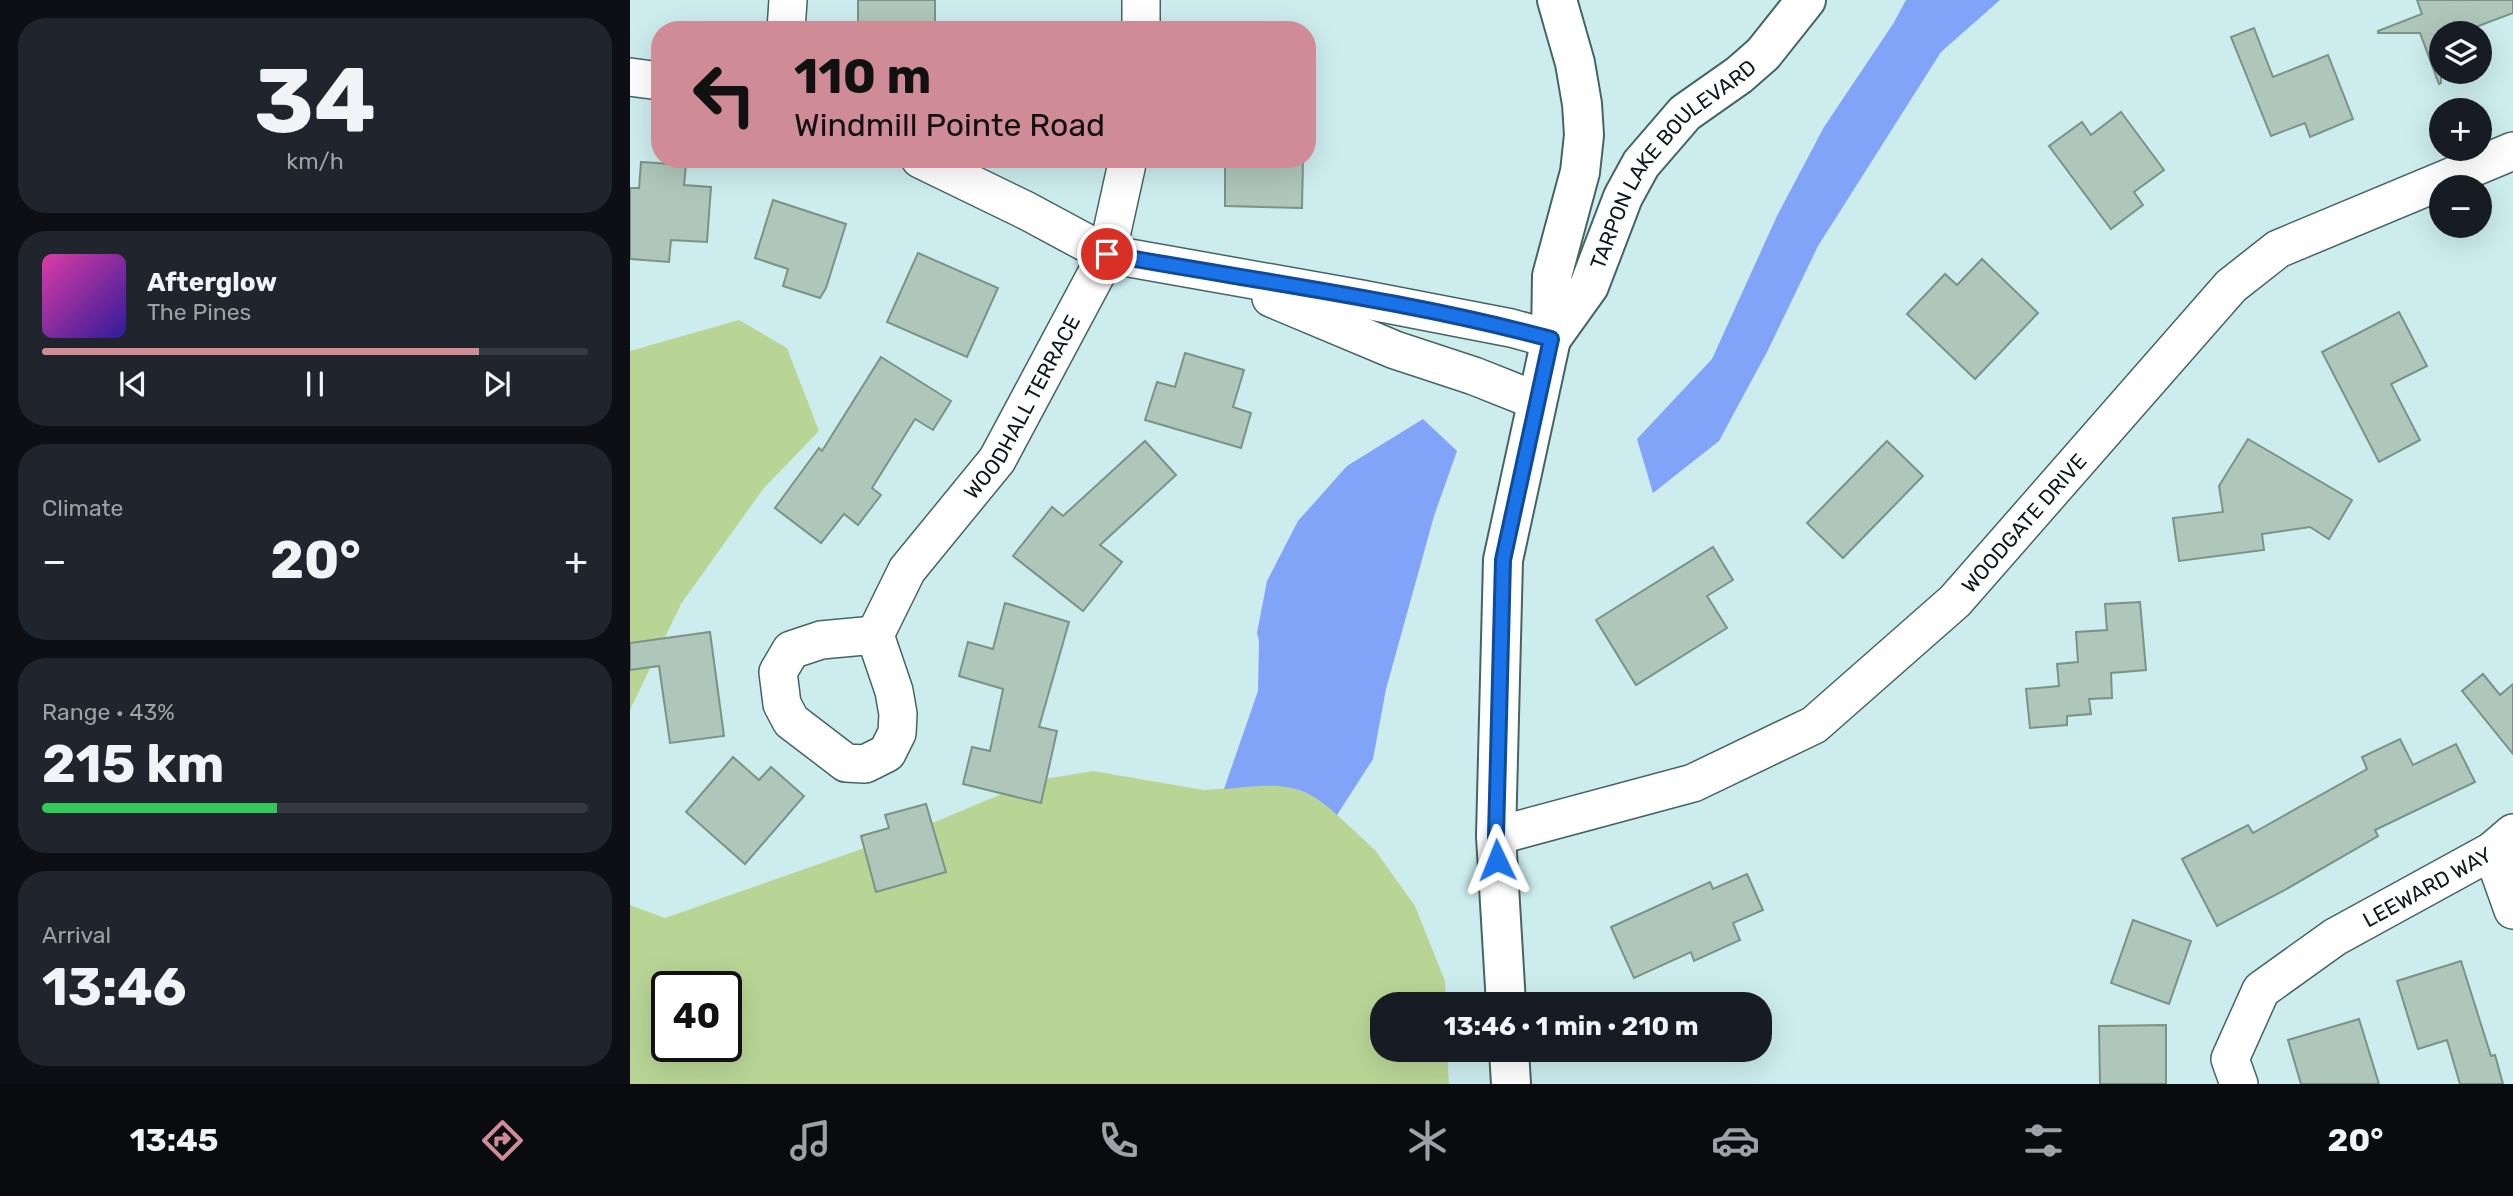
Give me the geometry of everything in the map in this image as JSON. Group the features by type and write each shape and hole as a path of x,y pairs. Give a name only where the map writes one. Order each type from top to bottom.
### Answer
{"street":[{"path":"787,21 788,0"},
{"path":"1141,0 1141,21"},
{"name":"TARPON LAKE BOULEVARD","path":"1505,992 1496,836 1503,560 1551,339 1552,276 1580,172 1584,135 1575,63 1557,0"},
{"name":"TARPON LAKE BOULEVARD","path":"1551,339 1589,286 1623,197 1641,164 1685,113 1739,75 1763,54 1806,0"},
{"path":"630,77 651,80"},
{"name":"WOODGATE DRIVE","path":"1496,836 1693,783 1814,725 1955,601 2231,286 2278,249 2513,150"},
{"path":"938,168 1107,254 1388,304 1511,328 1551,339"},
{"name":"WOODHALL TERRACE","path":"875,635 907,570 997,460 1107,254 1126,168"},
{"path":"1212,273 1395,350 1474,376 1537,401"},
{"path":"2502,842 2513,910"},
{"name":"LEEWARD WAY","path":"2239,1084 2230,1059 2261,990 2336,937 2502,842"},
{"path":"1510,1062 1511,1084"}],"green space":[{"path":"739,320 787,348 819,431 763,489 681,604 630,710 630,351"},
{"path":"1093,771 1204,790 1284,784 1320,799 1375,850 1415,906 1445,981 1445,992 1370,992 1370,1062 1448,1062 1449,1084 630,1084 630,905 665,918 916,830 1032,781"}],"water":[{"path":"1906,0 2000,0 1941,52 1818,246 1767,352 1719,441 1653,493 1637,439 1712,359 1777,216 1824,127"},
{"path":"1423,419 1457,451 1434,516 1386,689 1373,759 1337,815 1323,803 1297,789 1257,786 1224,789 1258,691 1257,633 1267,581 1298,521 1347,466"}],"building":[{"path":"858,0 935,0 935,21 858,21"},
{"path":"2417,0 2513,0 2513,13 2492,21 2429,21 2429,57 2420,33 2378,33 2422,14"},
{"path":"2254,28 2273,77 2328,55 2353,119 2310,137 2305,123 2271,136 2231,37"},
{"path":"2121,112 2164,170 2134,192 2143,205 2111,229 2049,146 2082,122 2091,135"},
{"path":"641,162 651,163 651,168 686,168 684,185 711,187 707,242 671,240 669,262 630,259 630,188 639,188"},
{"path":"1225,168 1303,168 1302,208 1225,206"},
{"path":"773,200 846,224 826,288 820,298 783,286 788,269 755,258"},
{"path":"918,253 998,288 967,357 887,322"},
{"path":"1982,259 2038,313 1975,379 1907,314 1945,274 1957,285"},
{"path":"2399,312 2427,366 2391,384 2420,440 2379,462 2322,352"},
{"path":"1185,353 1244,370 1233,407 1251,413 1241,448 1145,420 1157,382 1175,387"},
{"path":"881,357 951,401 933,430 915,419 872,488 881,495 858,525 844,514 821,543 775,508 819,448 822,451"},
{"path":"2248,439 2352,500 2329,539 2310,527 2262,534 2264,550 2179,561 2173,518 2223,512 2219,486"},
{"path":"1145,441 1176,475 1100,545 1122,562 1083,611 1013,556 1052,507 1063,516"},
{"path":"1887,441 1923,476 1843,558 1807,523"},
{"path":"1713,547 1733,580 1707,596 1727,628 1636,685 1596,620"},
{"path":"2140,602 2146,670 2111,673 2112,698 2089,699 2091,714 2067,716 2067,725 2030,728 2026,689 2059,686 2057,664 2078,662 2076,632 2107,630 2105,604"},
{"path":"1005,603 1069,622 1039,727 1057,731 1041,803 963,784 972,747 990,751 1003,689 959,676 968,642 993,649"},
{"path":"710,632 724,736 670,743 659,666 630,670 630,643"},
{"path":"2483,674 2500,695 2513,684 2513,754 2462,691"},
{"path":"2400,739 2413,765 2456,744 2475,782 2375,830 2378,836 2217,926 2182,859 2248,825 2253,833 2367,769 2362,757"},
{"path":"733,757 759,780 771,767 804,796 745,864 686,812"},
{"path":"926,804 946,872 876,892 861,836 889,828 885,815"},
{"path":"1747,874 1763,910 1733,923 1740,940 1694,961 1691,952 1634,978 1611,927 1710,882 1713,889"},
{"path":"2133,920 2191,941 2169,1004 2111,983"},
{"path":"2461,961 2491,1056 2495,1055 2503,1084 2460,1084 2447,1040 2418,1049 2397,981"},
{"path":"2359,1019 2379,1084 2301,1084 2288,1040"},
{"path":"2166,1025 2166,1084 2100,1084 2099,1026"}],"route":[{"path":"1107,254 1361,299 1511,328 1551,339 1503,560 1497,860"}]}
